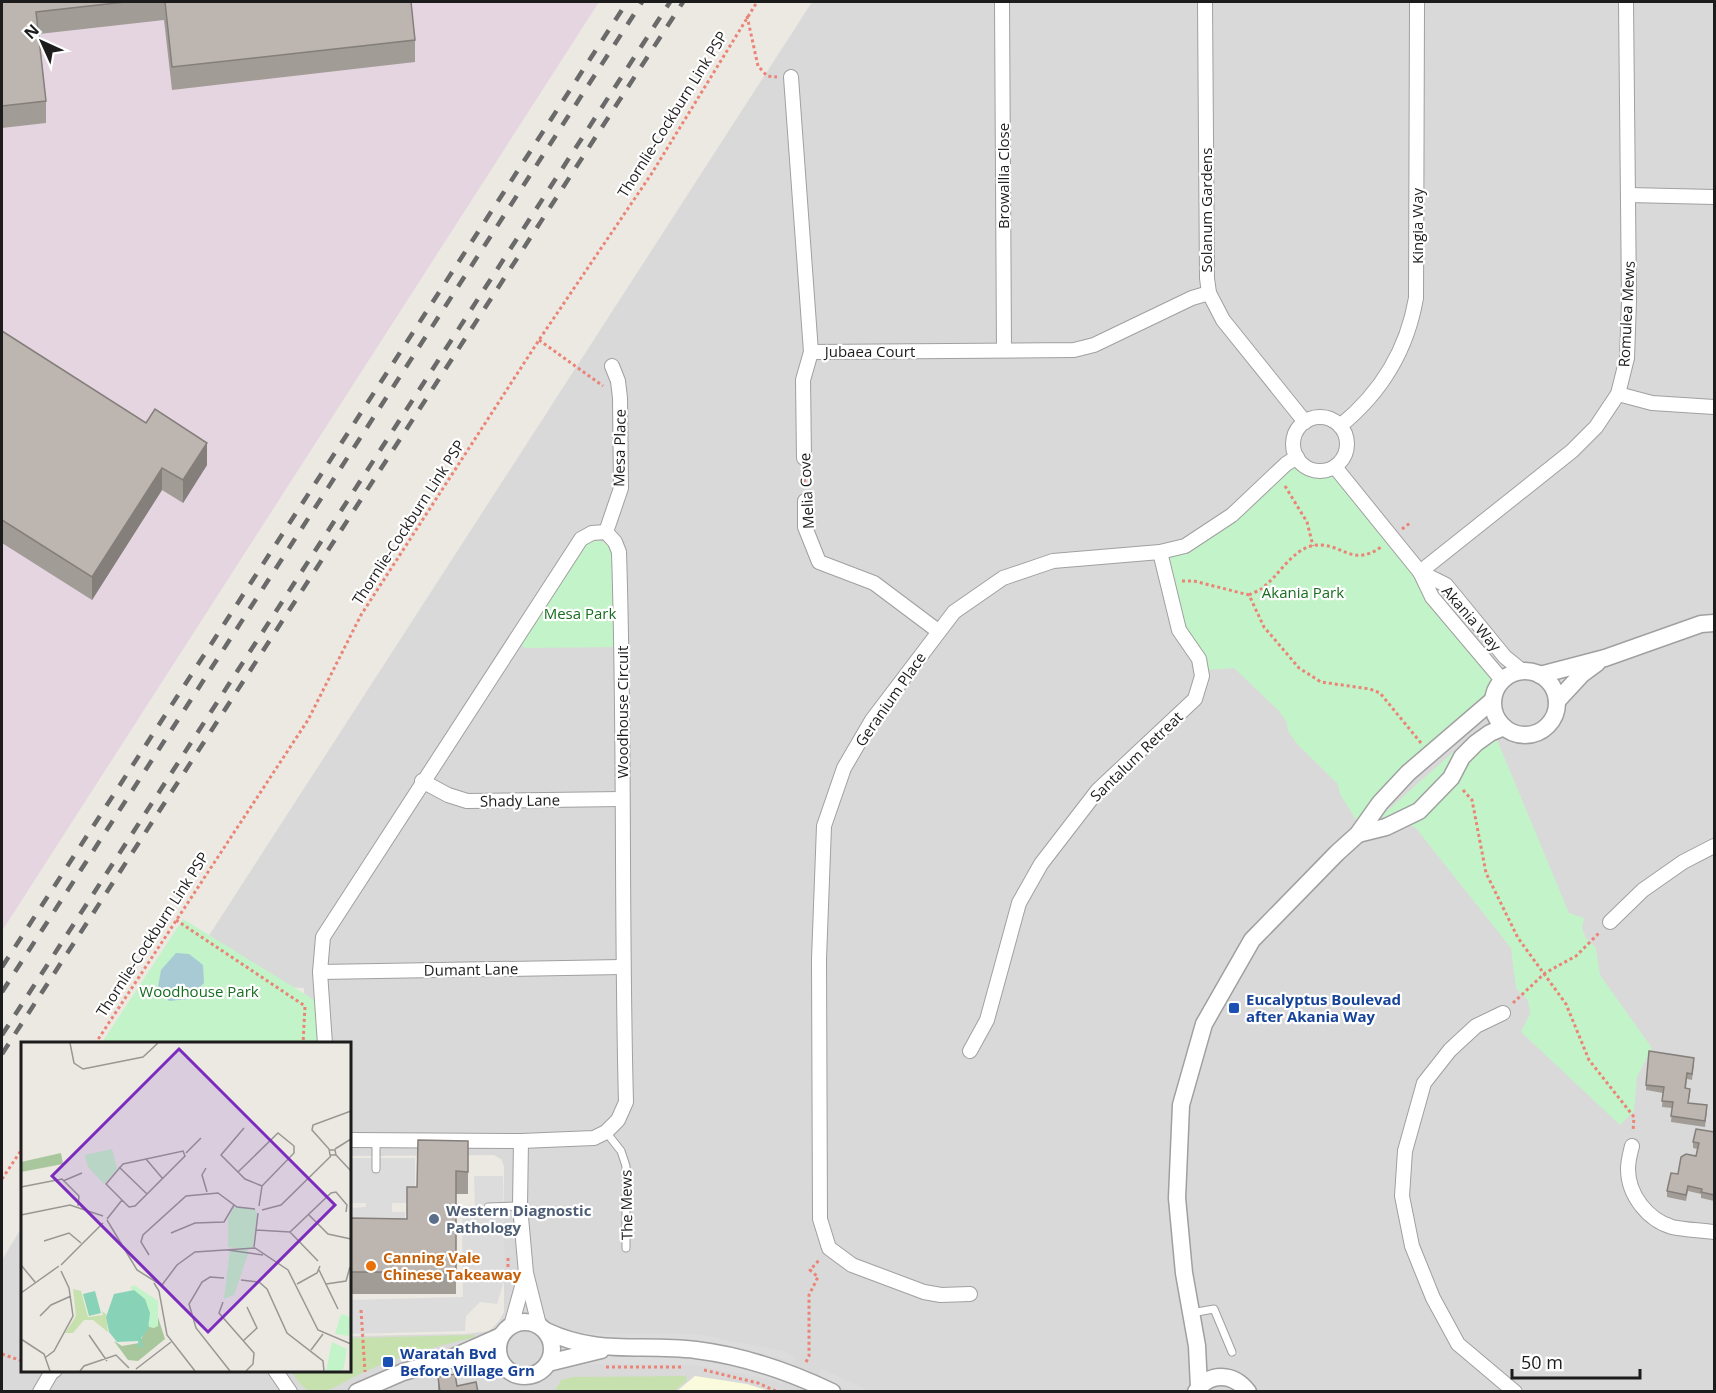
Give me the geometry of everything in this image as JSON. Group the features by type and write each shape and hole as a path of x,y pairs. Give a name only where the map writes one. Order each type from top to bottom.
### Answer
{"street":[{"name":"Browallia Close","path":"1002,2 1004,350"},
{"name":"Solanum Gardens","path":"1205,2 1206,266 1209,293 1223,320 1305,422"},
{"name":"Kingia Way","path":"1340,426 1388,376 1412,322 1416,298 1417,2"},
{"name":"Romulea Mews","path":"1420,572 1572,451 1596,427 1617,394 1627,358 1629,300 1626,2"},
{"name":"Jubaea Court","path":"791,77 811,352 1074,350 1094,345 1192,298 1209,293"},
{"path":"1629,195 1714,197"},
{"name":"Melia Cove","path":"804,458 804,380 811,352"},
{"name":"Mesa Place","path":"606,532 621,488 620,398 618,381 612,366"},
{"path":"1617,394 1652,403 1714,407"},
{"path":"1323,417 1340,426 1346,438 1347,447 1342,461 1335,467 1326,471 1317,471 1308,468 1297,457 1293,442 1296,433 1305,422 1323,417"},
{"name":"Geranium Place","path":"829,1248 820,1219 819,959 824,826 844,768 872,720 954,612 1004,578 1053,561 1160,552 1185,546 1232,515 1286,464 1297,457"},
{"name":"Akania Way","path":"1335,467 1420,572 1432,597 1502,680"},
{"name":"Melia Cove","path":"805,501 805,527 819,562 874,583 938,632"},
{"path":"325,1042 320,972 322,937 581,539 592,533 606,532"},
{"name":"Woodhouse Circuit","path":"606,532 615,542 619,552 623,678 622,967 626,1102 618,1120 606,1132"},
{"name":"Santalum Retreat","path":"970,1052 987,1020 1019,903 1041,864 1098,790 1195,699 1202,676 1199,659 1179,630 1160,552"},
{"name":"Akania Way","path":"1420,572 1446,585 1505,657 1521,670"},
{"path":"1540,675 1605,658 1701,624 1714,623"},
{"path":"1557,701 1550,683 1540,675 1521,670 1502,680 1493,700 1494,711 1504,727 1514,733 1525,735 1536,733 1552,718 1557,701 1582,674 1605,658"},
{"path":"1197,1390 1197,1346 1184,1273 1177,1198 1182,1105 1204,1024 1252,940 1337,853 1359,834 1380,803 1408,773 1493,700"},
{"path":"1359,834 1386,827 1419,811 1451,778 1462,757 1476,743 1490,732 1504,727"},
{"name":"Shady Lane","path":"422,782 448,795 467,801 622,799"},
{"path":"1610,922 1643,890 1683,861 1714,846"},
{"name":"Dumant Lane","path":"320,972 622,967"},
{"path":"1503,1012 1476,1026 1450,1050 1424,1083 1405,1151 1402,1196 1412,1246 1433,1298 1458,1344 1515,1392"},
{"path":"351,1140 521,1141 594,1138 606,1132"},
{"path":"521,1141 520,1206 526,1273 542,1328 552,1347 535,1392"},
{"path":"1632,1146 1628,1171 1630,1182 1633,1192 1645,1210 1653,1218 1672,1227 1714,1232"},
{"path":"829,1248 852,1266 924,1292 941,1295 970,1294"},
{"path":"501,1363 498,1345 506,1331 526,1273"},
{"path":"357,1392 403,1372 447,1359 525,1322 566,1341 608,1348 694,1350 740,1358 798,1376 832,1392"},
{"path":"1197,1346 1224,1376"},
{"path":"516,1375 533,1375 544,1367 608,1348"},
{"path":"447,1359 501,1363 516,1375 520,1392"},
{"path":"40,1392 53,1372"},
{"path":"276,1372 290,1392"},
{"path":"1197,1390 1214,1377 1224,1376 1234,1379 1248,1392"}],"lane":[{"name":"The Mews","path":"606,1132 621,1150 626,1166 626,1248"},
{"path":"376,1141 376,1169"},
{"path":"488,1207 520,1206"},
{"path":"1191,1313 1214,1309 1232,1352"}],"path":[{"name":"Thornlie-Cockburn Link PSP","path":"96,1042 308,720 361,615 539,340 652,173 757,2"},
{"path":"747,16 758,66 767,76 791,77"},
{"name":"Mesa Place","path":"539,340 620,398"},
{"name":"Melia Cove","path":"804,458 805,501"},
{"path":"1284,485 1307,522 1313,546"},
{"path":"1166,581 1194,581 1249,595 1262,588 1297,555 1313,546 1339,549 1366,556 1372,554 1410,523"},
{"path":"1249,595 1264,627 1299,668 1321,682 1370,689 1380,693 1429,754"},
{"path":"1451,778 1472,800 1486,873 1518,938 1566,1004 1589,1060 1634,1117 1632,1146"},
{"path":"176,920 305,1006 303,1042"},
{"path":"1503,1012 1545,973 1576,956 1610,922"},
{"path":"2,1179 21,1150"},
{"path":"803,1366 809,1356 809,1295 818,1277 810,1270 829,1248"},
{"path":"508,1251 508,1284"},
{"path":"361,1310 365,1375"},
{"path":"2,1354 21,1361"},
{"path":"602,1367 694,1367 758,1383 778,1392"}],"shaded area":[{"path":"2,2 599,2 2,931"},
{"path":"812,2 1714,2 1714,1391 2,1391 2,1260 21,1229 21,1372 351,1372 351,1336 465,1334 489,1331 504,1312 504,1166 501,1159 494,1155 351,1156 351,1042 303,1042 304,988 253,986 199,951"},
{"path":"351,1158 415,1158 415,1203 392,1203 392,1212 405,1212 405,1237 351,1237 351,1208 366,1207 366,1203 351,1203"},
{"path":"474,1176 503,1176 505,1278 497,1304 480,1302 466,1316 465,1331 351,1334 351,1300 463,1297 462,1212 475,1211"},
{"path":"568,1333 697,1334 783,1351 795,1356 792,1363 780,1358 696,1342 568,1341"},
{"path":"567,1356 695,1357 775,1372 785,1377 782,1384 773,1380 694,1365 567,1364"},
{"path":"822,1369 870,1391 852,1391 818,1376"},
{"path":"695,1376 747,1384 769,1391 677,1391"}],"green space":[{"name":"Akania Park","path":"1296,458 1311,471 1335,471 1500,680 1489,713 1356,820 1340,794 1338,784 1298,745 1288,731 1286,721 1279,711 1234,668 1208,670 1183,631 1162,552 1185,546"},
{"name":"Mesa Park","path":"591,540 604,543 613,553 616,647 525,648 519,643 581,547"},
{"path":"1490,723 1569,913 1584,918 1582,928 1586,938 1596,948 1600,975 1652,1048 1637,1077 1634,1111 1620,1125 1521,1032 1530,1014 1528,1000 1516,988 1511,948 1415,827 1381,816"},
{"name":"Woodhouse Park","path":"183,919 316,1001 319,1042 102,1042"},
{"path":"474,1335 475,1337 382,1364 324,1391 314,1392 300,1384 292,1372 351,1372 351,1338"},
{"path":"686,1376 687,1380 674,1391 555,1391 561,1380 573,1377"}],"water":[{"path":"176,953 189,954 203,965 204,983 188,999 169,1001 158,987 161,970"}],"building":[{"path":"2,2 125,2 36,12 46,101 2,106"},
{"path":"165,2 411,2 415,40 172,67"},
{"path":"2,331 146,423 155,409 207,443 183,480 162,468 92,577 2,520"},
{"path":"1649,1051 1694,1058 1692,1074 1687,1073 1685,1088 1690,1089 1688,1103 1707,1105 1705,1121 1671,1116 1673,1102 1662,1101 1664,1087 1646,1085"},
{"path":"1696,1129 1714,1132 1714,1195 1688,1186 1686,1195 1667,1191 1671,1173 1678,1174 1681,1157 1686,1154 1696,1156 1699,1143 1693,1142"},
{"path":"418,1140 468,1141 468,1172 456,1171 456,1272 351,1272 351,1218 407,1219 407,1187 417,1187"},
{"path":"455,1374 457,1386 476,1382 478,1392 440,1392 438,1377"}],"railway":[{"path":"2,967 627,2"},
{"path":"2,992 642,2"},
{"path":"2,1035 670,2"},
{"path":"2,1054 683,2"}],"place":[{"name":"Eucalyptus Boulevad after Akania Way","path":"1234,1008"},
{"name":"Western Diagnostic Pathology","path":"434,1219"},
{"name":"Canning Vale Chinese Takeaway","path":"371,1266"},
{"name":"Waratah Bvd Before Village Grn","path":"388,1362"}]}
